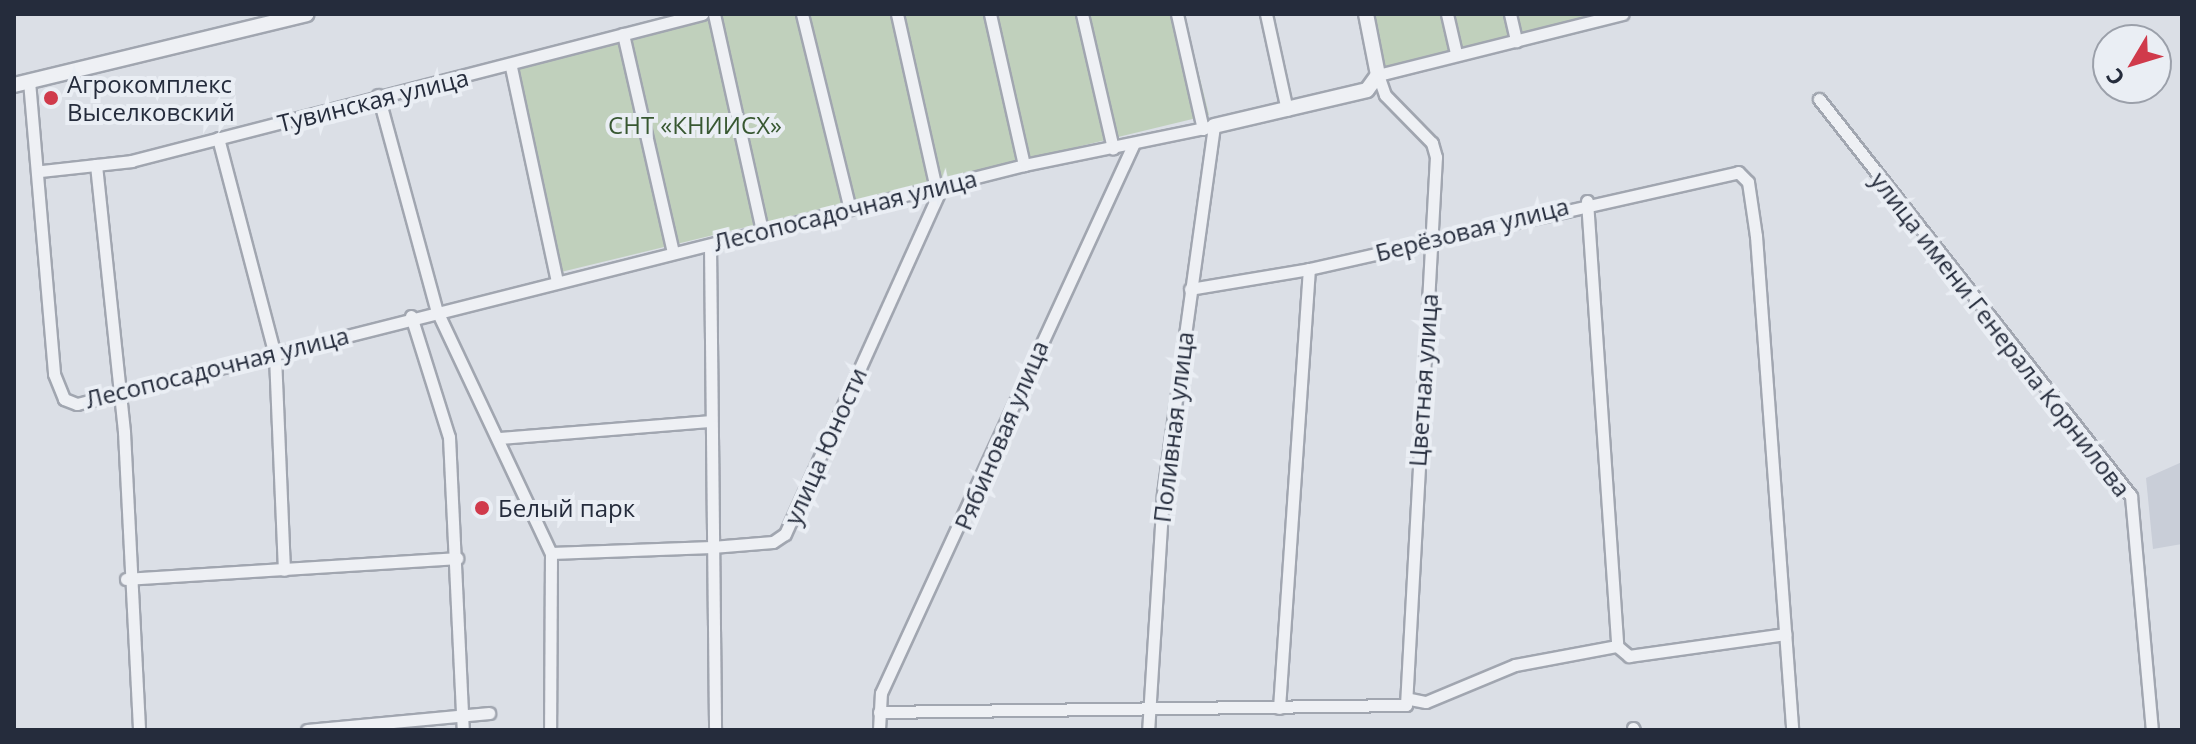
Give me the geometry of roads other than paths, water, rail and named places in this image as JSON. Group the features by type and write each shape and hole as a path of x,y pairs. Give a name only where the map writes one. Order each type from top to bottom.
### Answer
{"street":[{"path":"14,85 307,14"},
{"name":"Тувинская улица","path":"41,171 96,165 218,138 378,95 511,67 702,14"},
{"path":"714,14 762,230"},
{"path":"802,14 850,209"},
{"path":"897,14 939,187"},
{"path":"990,14 1024,165"},
{"path":"1082,14 1113,148"},
{"path":"1177,14 1208,127"},
{"path":"1266,14 1287,110"},
{"path":"1366,14 1378,75"},
{"path":"1447,14 1456,53"},
{"path":"1510,14 1516,41"},
{"name":"Лесопосадочная улица","path":"41,171 54,374 64,399 77,404 275,356 436,309 710,245 1024,165 1354,97 1378,75 1456,53 1516,41 1577,20 1622,14"},
{"path":"623,34 673,252"},
{"path":"511,67 557,282"},
{"name":"Цветная улица","path":"1378,75 1385,95 1432,143 1435,236 1417,422 1408,702"},
{"path":"29,81 41,171"},
{"path":"378,95 436,309 551,553 550,730"},
{"name":"улица имени Генерала Корнилова","path":"1819,99 2131,496 2152,730"},
{"name":"Поливная улица","path":"1148,730 1163,494 1208,127"},
{"path":"218,138 275,356 284,570"},
{"name":"Рябиновая улица","path":"879,730 881,693 1134,143"},
{"path":"96,165 118,396 126,579 139,730"},
{"name":"Берёзовая улица","path":"1190,289 1309,269 1435,236 1726,169 1748,182 1785,634"},
{"name":"улица Юности","path":"551,553 712,547 773,542 785,534 939,187"},
{"path":"1587,201 1617,646 1629,656 1785,634 1792,730"},
{"path":"710,245 709,421 715,730"},
{"path":"1279,708 1309,269"},
{"path":"411,316 449,437 463,725"},
{"path":"499,438 709,421"},
{"path":"126,579 457,558"},
{"path":"879,712 1148,711 1426,702 1515,665 1617,646"},
{"path":"307,730 463,725 489,713"}],"place":[{"name":"Агрокомплекс Выселковский","path":"51,98"},
{"name":"Белый парк","path":"482,508"}],"park label":[{"name":"СНТ «КНИИСХ»","path":"695,125"}]}
